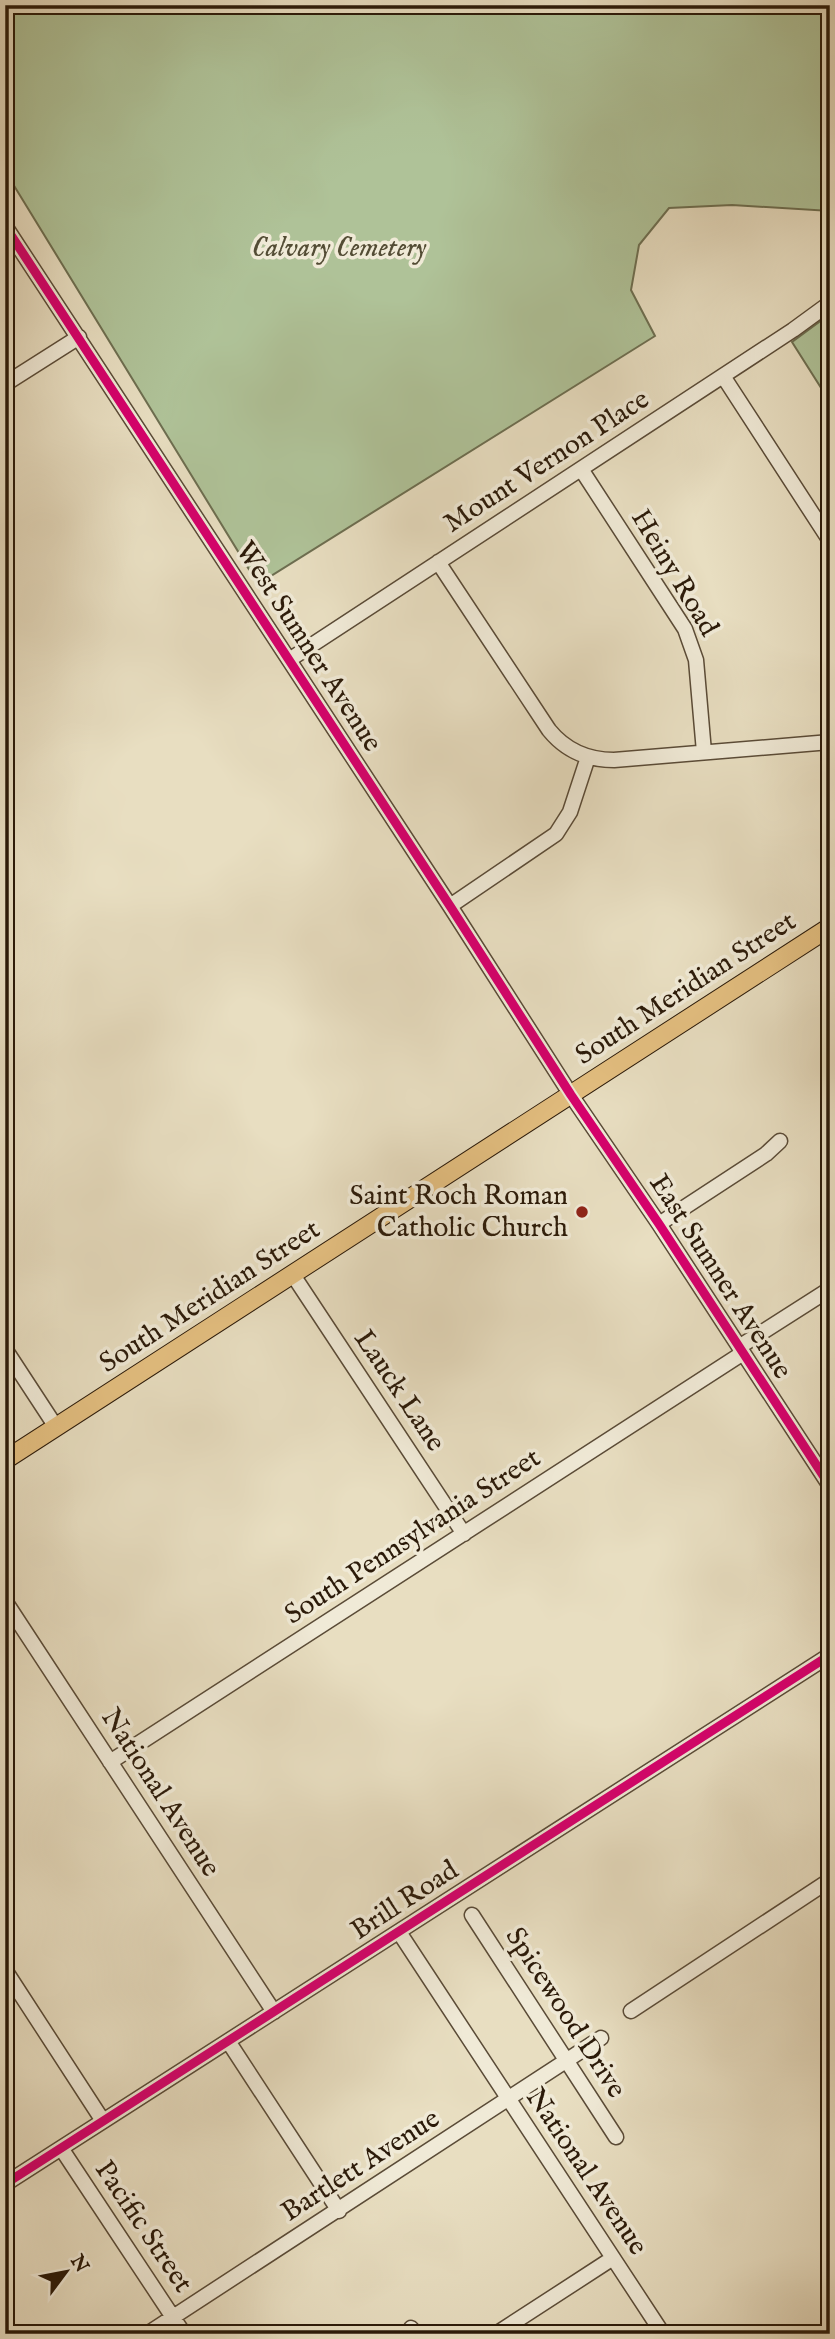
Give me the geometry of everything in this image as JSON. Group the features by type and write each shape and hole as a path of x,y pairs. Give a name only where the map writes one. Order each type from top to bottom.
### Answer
{"main road":[{"name":"South Meridian Street","path":"5,1460 830,927"}],"street":[{"name":"West Sumner Avenue","path":"5,226 571,1095"},
{"name":"Mount Vernon Place","path":"289,660 830,303"},
{"path":"5,384 79,337"},
{"path":"723,376 830,541"},
{"name":"Heiny Road","path":"581,469 685,629 696,660 704,752"},
{"path":"439,562 548,730 562,744 588,757 611,760 830,742"},
{"path":"450,906 556,834 570,812 588,757"},
{"name":"East Sumner Avenue","path":"571,1095 828,1478"},
{"path":"659,1224 766,1154 780,1141"},
{"name":"Lauck Lane","path":"293,1275 464,1534"},
{"name":"South Pennsylvania Street","path":"110,1762 464,1534 830,1289"},
{"path":"5,1349 56,1427"},
{"name":"National Avenue","path":"5,1601 274,2012"},
{"name":"Brill Road","path":"5,2184 830,1655"},
{"path":"631,2011 830,1880"},
{"name":"Spicewood Drive","path":"472,1915 616,2137"},
{"name":"National Avenue","path":"398,1932 663,2334"},
{"path":"5,1970 103,2121"},
{"name":"Bartlett Avenue","path":"147,2334 601,2038"},
{"path":"228,2041 339,2211"},
{"name":"Pacific Street","path":"61,2148 184,2334"},
{"path":"496,2334 613,2258"}],"green space":[{"name":"Calvary Cemetery","path":"5,5 830,5 830,211 732,205 669,208 639,245 631,290 655,336 258,584 5,171"},
{"path":"830,314 830,402 792,342"}],"cycle path":[{"path":"5,226 571,1095 659,1224 830,1486"},
{"path":"5,2184 830,1655"}],"place":[{"name":"Saint Roch Roman Catholic Church","path":"582,1212"}]}
